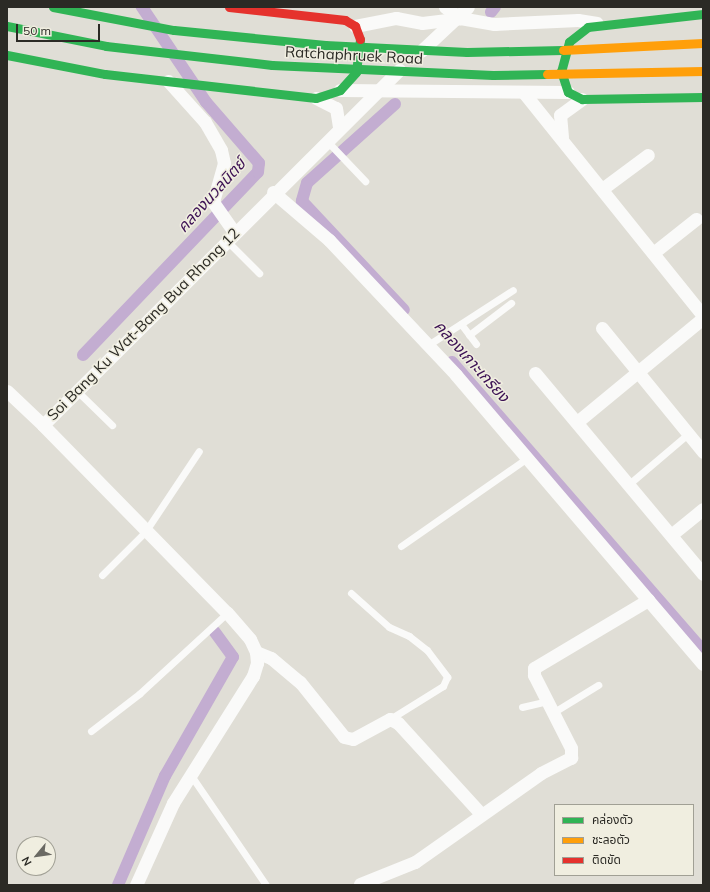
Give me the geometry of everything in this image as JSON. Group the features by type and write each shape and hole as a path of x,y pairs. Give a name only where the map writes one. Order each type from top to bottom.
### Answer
{"main road":[{"name":"Ratchaphruek Road","path":"53,7 174,30 325,45 467,52 634,49 703,43"},
{"path":"7,55 169,81 316,98 340,90 356,72 361,53 355,26 334,18 229,7"},
{"path":"703,14 600,23 577,33 569,42 561,71 568,92 582,99 703,97"},
{"name":"Ratchaphruek Road","path":"7,26 106,46 272,65 492,75 703,71"}],"street":[{"path":"445,7 460,18"},
{"name":"Soi Bang Ku Wat-Bang Bua Rhong 12","path":"256,652 227,613 145,532 43,425 274,192 328,142 339,126 374,90 460,18 468,7"},
{"path":"355,26 396,18 422,23 460,18 494,24 578,20 600,23"},
{"path":"422,23 427,32 428,46"},
{"path":"169,81 205,122 221,150 224,163 214,206 230,236"},
{"path":"340,90 524,93 568,92"},
{"path":"524,93 703,317 577,422"},
{"path":"316,98 336,108 339,126"},
{"path":"563,141 558,126 560,115 582,99"},
{"path":"602,189 648,155"},
{"path":"274,192 329,240 432,342 527,458 703,664"},
{"path":"653,253 696,218"},
{"path":"602,328 703,452"},
{"path":"535,373 703,574"},
{"path":"7,391 43,425"},
{"path":"670,535 703,509"},
{"path":"360,884 415,862 453,839 481,814 571,758 571,748 533,672 534,668 648,600"},
{"path":"136,885 190,774 252,676 257,663 256,652 271,658 300,682 349,740 390,719 398,724 481,814"}],"lane":[{"path":"328,142 365,181"},
{"path":"230,236 259,273"},
{"path":"432,342 513,290"},
{"path":"468,335 512,303"},
{"path":"461,324 476,344"},
{"path":"77,391 112,425"},
{"path":"629,484 688,434"},
{"path":"102,575 145,532 199,451"},
{"path":"401,546 527,458"},
{"path":"351,593 389,627 410,636 427,650 447,677 443,686 390,719"},
{"path":"91,731 139,694 227,613"},
{"path":"522,707 551,706 598,685"},
{"path":"190,774 266,885"}],"waterway":[{"name":"คลองนวลนิตย์","path":"83,355 258,172 259,163 206,102 142,7"},
{"name":"คลองเกาะเกรียง","path":"491,12 495,7"},
{"name":"คลองเกาะเกรียง","path":"395,104 307,183 302,201 404,310"},
{"name":"คลองเกาะเกรียง","path":"452,362 703,651"},
{"path":"118,885 165,776 233,657 215,632"}],"traffic: fast":[{"path":"53,7 174,30 325,45 467,52 563,50"},
{"path":"703,14 588,27 569,42 561,71 568,92 582,99 703,97"},
{"path":"7,26 106,46 272,65 493,75 547,74"},
{"path":"7,55 105,74 316,98 340,90 356,72 360,39"}],"traffic: slow":[{"path":"563,50 703,43"},
{"path":"547,74 703,71"}],"traffic: jam":[{"path":"229,7 345,20 355,26 360,39"}]}
